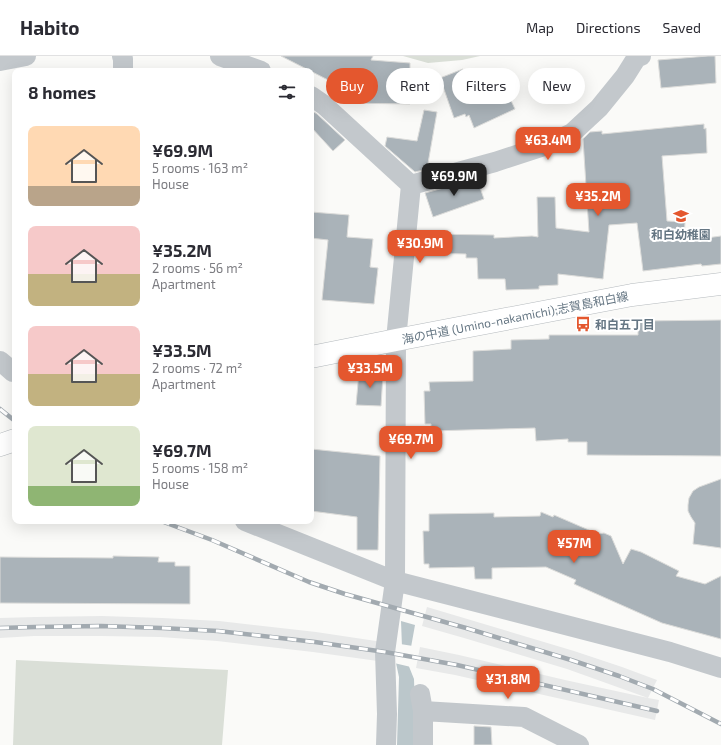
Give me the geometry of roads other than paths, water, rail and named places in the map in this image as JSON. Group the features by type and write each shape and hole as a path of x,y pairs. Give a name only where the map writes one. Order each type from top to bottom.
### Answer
{"main road":[{"name":"海の中道 (Umino-nakamichi);志賀島和白線","path":"314,356 632,295 721,284"},
{"path":"0,446 12,441"}],"street":[{"path":"0,61 26,56"},
{"path":"122,56 123,68"},
{"path":"220,56 253,68"},
{"path":"412,185 544,146 572,133 600,108 625,76 637,57 641,56"},
{"path":"314,98 324,105 412,185"},
{"path":"386,745 386,652 395,581 396,340 412,185"},
{"path":"0,361 12,371"},
{"path":"252,524 395,581 670,652 721,668"},
{"path":"423,745 422,702 524,717 579,745"}],"railway":[{"path":"0,409 12,419"},
{"path":"169,524 212,540 309,582 345,594 466,628 619,676 653,689 721,724"},
{"path":"0,628 101,626 161,628 218,631 315,642 385,652 457,665 657,711"}],"place":[{"name":"和白幼稚園","path":"681,216"},
{"name":"和白五丁目","path":"583,324"}]}
